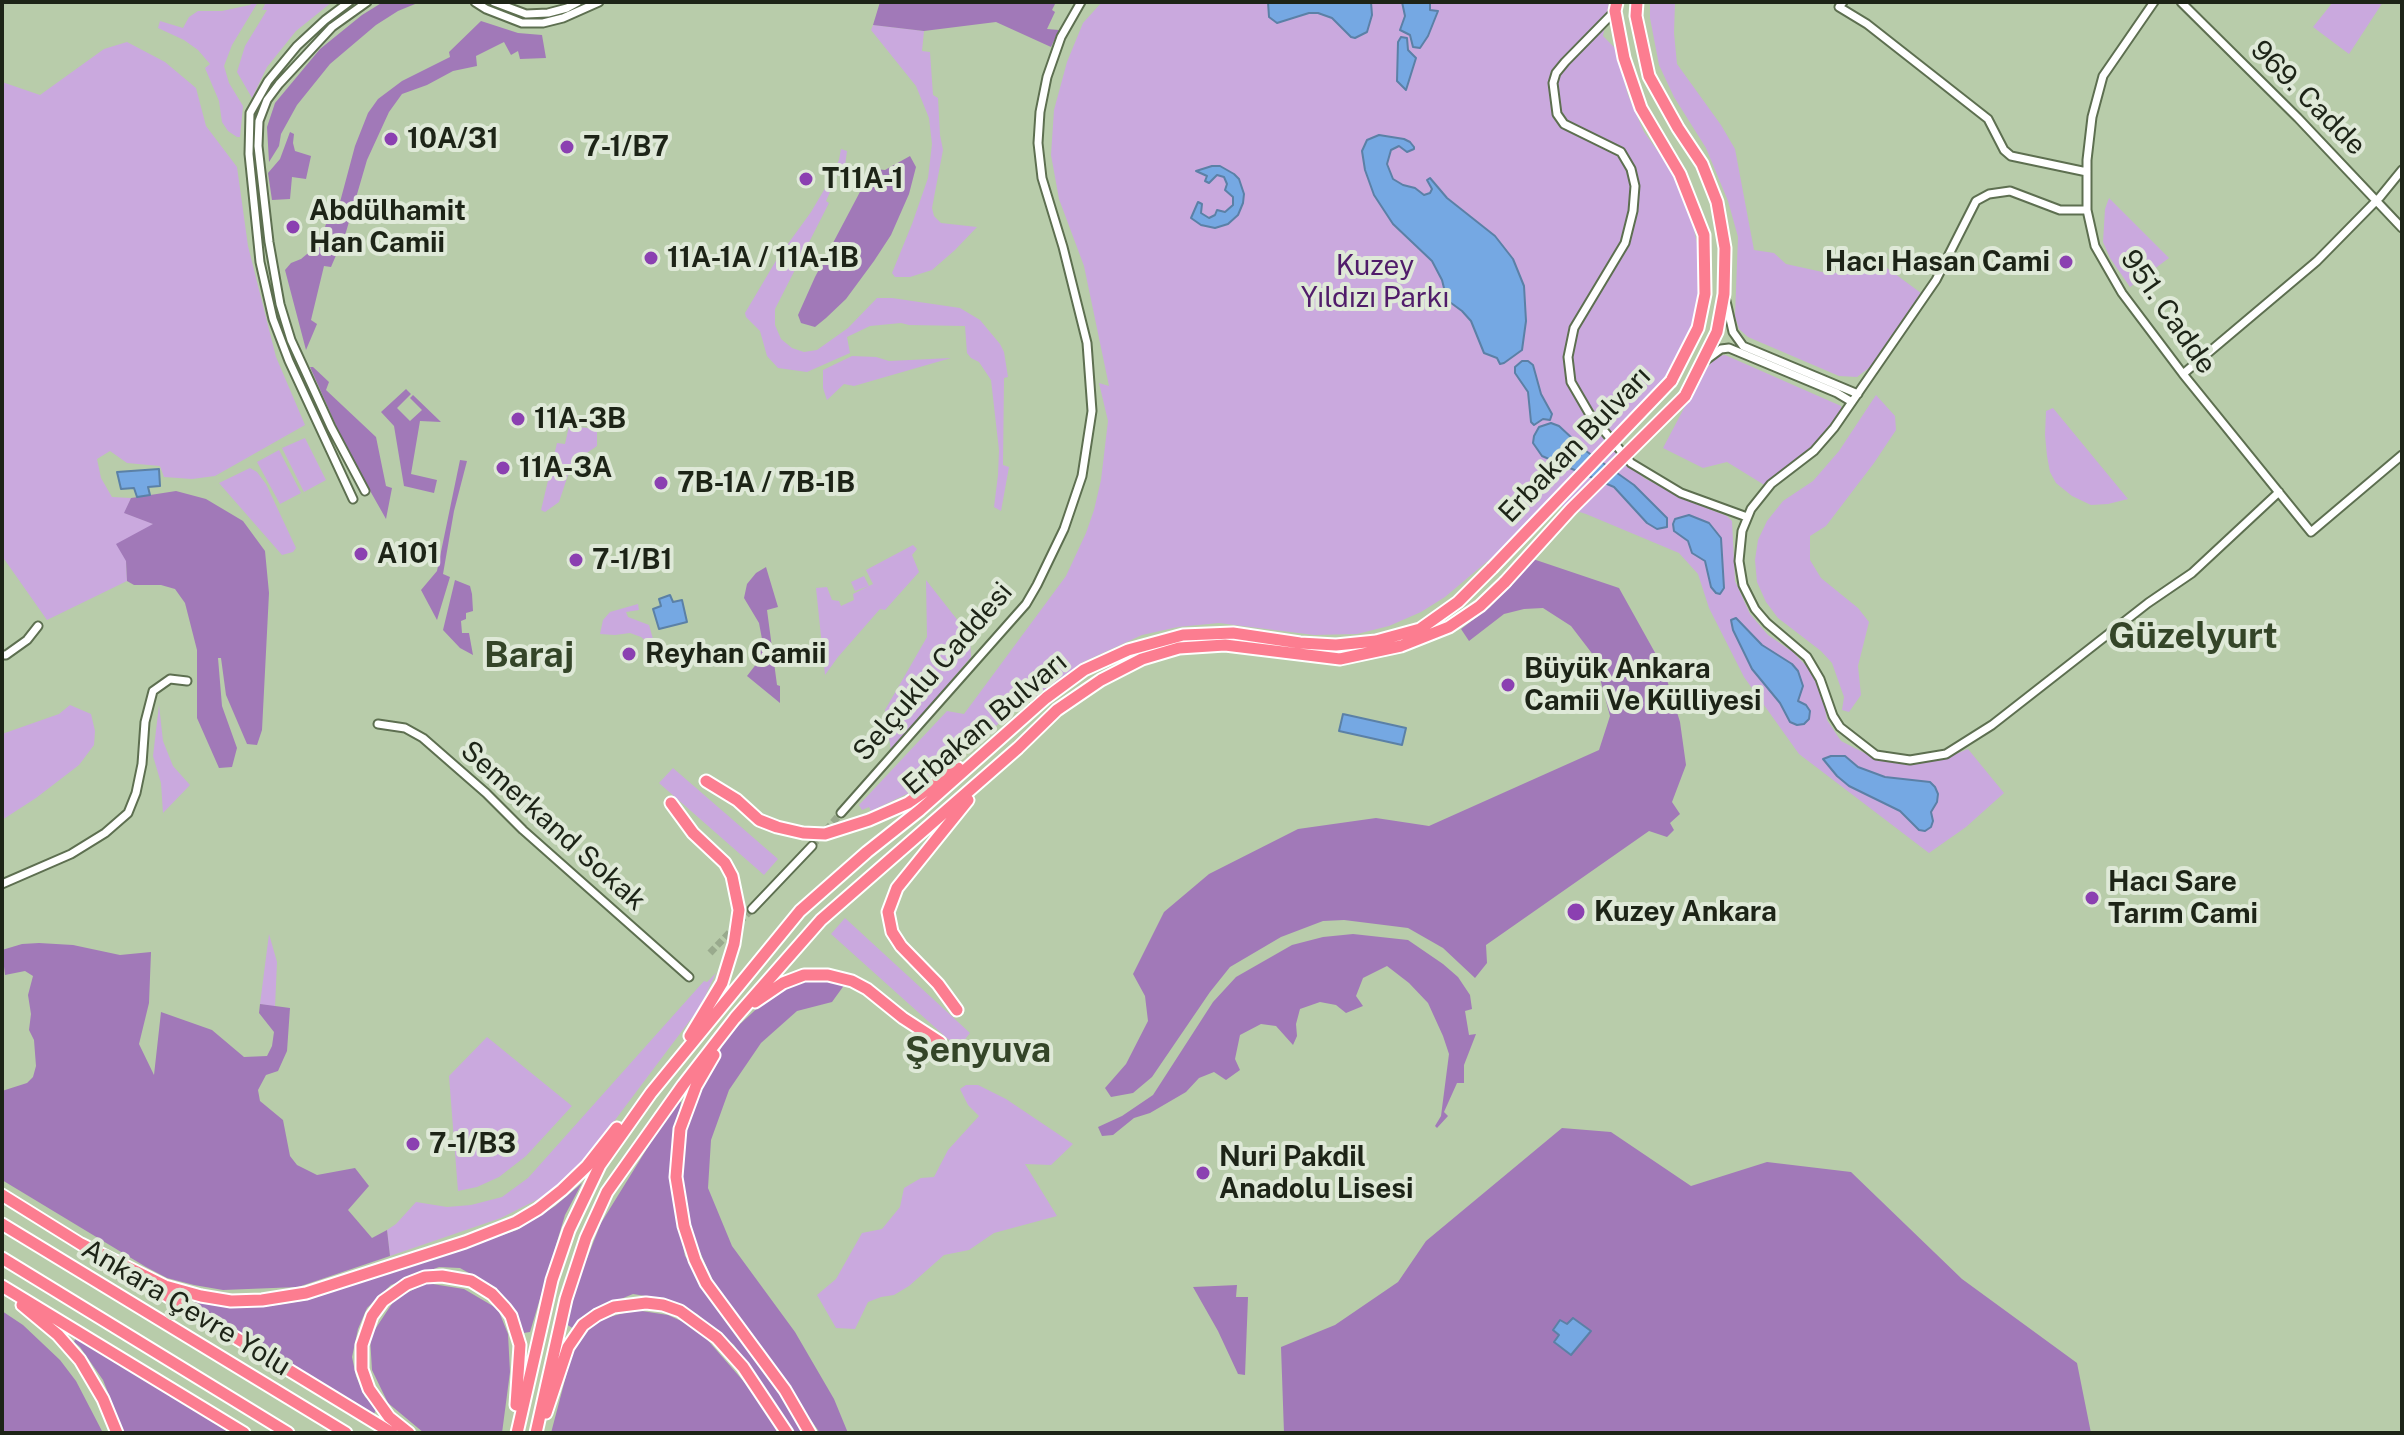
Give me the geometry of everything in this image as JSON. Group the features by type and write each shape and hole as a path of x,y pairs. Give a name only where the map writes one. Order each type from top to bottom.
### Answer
{"highway":[{"name":"Erbakan Bulvarı","path":"538,1433 566,1299 597,1212 616,1179 735,1018 821,920 1018,748 1057,710 1101,680 1142,659 1179,648 1225,645 1340,659 1401,646 1449,627 1480,606 1505,582 1571,509 1685,396 1717,332 1724,294 1725,248 1717,202 1702,164 1649,76 1636,16 1637,2"},
{"name":"Erbakan Bulvarı","path":"514,1433 546,1303 569,1230 600,1165 651,1093 800,911 1046,698 1084,670 1128,650 1183,635 1233,633 1336,645 1376,641 1420,629 1458,602 1671,381 1698,328 1705,294 1704,235 1680,174 1641,108 1624,58 1616,7"},
{"path":"706,781 737,800 759,820 803,833 825,834 908,803 1001,737"},
{"path":"957,1010 938,984 901,946 892,932 888,912 897,888 914,866 967,800 1018,748"},
{"path":"81,1244 165,1286 217,1300 273,1299 323,1289 488,1234 538,1209 587,1166 621,1123 651,1093 709,1008 722,983 734,944 739,910 732,876 725,863 693,833 671,803"},
{"path":"810,1433 785,1390 706,1283 691,1251 680,1210 676,1165 683,1117 696,1086 735,1018 783,983 804,975 828,975 852,981 940,1042"},
{"path":"2,1195 392,1433"},
{"name":"Ankara Çevre Yolu","path":"2,1224 346,1433"},
{"name":"Ankara Çevre Yolu","path":"2,1258 288,1433"},
{"path":"409,1433 389,1417 369,1389 362,1369 362,1345 372,1316 383,1301 407,1284 433,1276 478,1284 500,1301 511,1316 518,1335 520,1356 514,1433"},
{"path":"2,1288 71,1348 96,1385 117,1433"},
{"path":"2,1288 244,1433"},
{"path":"538,1433 563,1360 577,1333 590,1319 605,1310 625,1304 646,1303 680,1311 717,1338 743,1367 787,1433"}],"street":[{"path":"349,2 297,46 268,81 250,113 249,154 260,262 273,319 289,361 353,499"},
{"path":"365,491 291,340 280,304 269,242 258,146 259,121 267,100 279,84 332,27 367,2"},
{"path":"475,2 522,23 543,23 563,18 599,2"},
{"path":"494,2 526,14 548,13 578,2"},
{"name":"Selçuklu Caddesi","path":"841,813 1026,604 1064,529 1082,476 1092,411 1087,343 1042,178 1038,143 1040,112 1051,64 1067,25 1081,2"},
{"path":"1843,2 1839,7 1867,24 1988,119 2004,150 2011,156 2087,172"},
{"name":"951. Cadde","path":"2154,2 2103,76 2092,117 2087,210 2095,246 2122,293 2183,374 2311,532 2402,455"},
{"name":"969. Cadde","path":"2181,2 2298,118 2402,228"},
{"path":"1616,7 1565,62 1553,83 1557,114 1564,124 1621,152 1631,169 1635,186 1625,243 1574,328 1568,357 1571,382 1589,413 1631,463 1681,493 1747,517"},
{"path":"2183,374 2317,261 2402,170"},
{"path":"2087,210 2060,210 2010,191 1989,194 1976,201 1936,280 1858,394 1823,442 1763,492 1747,517 1739,561 1743,585 1755,609 1807,657 1840,727 1876,755 1910,760 1946,754 1992,725 2148,603 2192,573 2279,492"},
{"path":"1724,294 1733,332 1743,346 1858,394"},
{"path":"1702,365 1721,349 1729,348 1852,402"},
{"path":"2,655 27,640 38,626"},
{"path":"2,884 71,854 105,833 128,813 142,764 145,722 153,691 170,679 187,681"},
{"name":"Semerkand Sokak","path":"378,724 405,728 423,738 689,977"},
{"path":"752,909 812,846"}],"green space":[{"path":"258,2 232,45 224,66 229,83 243,106 240,137 237,137 222,122 219,101 205,68 210,64 184,40 158,28 160,21 183,28 189,17 198,11 222,11"},
{"path":"266,2 332,2 296,31 267,67 252,98 237,72 245,46 267,10 262,10"},
{"name":"Kuzey Yıldızı Parkı","path":"1102,2 1609,2 1603,36 1615,48 1628,95 1644,132 1675,175 1690,211 1700,274 1691,327 1680,353 1662,384 1607,442 1644,478 1732,521 1735,581 1750,614 1768,635 1793,652 1811,671 1824,702 1827,720 1841,741 1880,761 1938,761 1968,749 2004,793 1966,827 1929,853 1799,754 1744,677 1709,608 1698,574 1679,553 1586,514 1548,502 1522,532 1445,597 1421,612 1389,626 1357,634 1314,635 1219,623 1142,635 1083,662 911,792 871,811 869,807 862,810 859,805 947,711 964,714 1066,576 1094,510 1108,421 1099,383 1109,386 1084,266 1059,199 1051,155 1054,110 1067,62 1083,23"},
{"path":"1650,2 1675,2 1677,64 1735,149 1754,250 1774,253 1786,264 1827,273 1857,272 1876,260 1921,293 1870,367 1857,377 1839,376 1748,337 1739,329 1735,316 1738,237 1728,201 1706,148 1674,97 1659,65"},
{"path":"2333,2 2383,2 2349,54 2313,27"},
{"path":"873,25 924,31 922,51 930,52 933,95 938,98 943,150 932,208 934,216 941,223 977,227 932,270 910,277 895,277 892,273 928,178 932,144 929,118 916,86 871,30"},
{"path":"127,42 165,62 196,88 206,126 237,167 248,246 276,357 305,425 215,476 192,479 164,477 160,466 127,463 110,451 97,459 101,478 112,497 131,498 125,513 154,524 126,560 127,581 47,620 2,556 2,82 40,95 104,49"},
{"path":"841,149 847,151 844,173 837,176 826,201 829,203 775,309 775,325 781,339 792,348 804,352 817,350 848,328 877,298 960,308 980,320 1004,352 1008,377 1004,378 1003,465 1009,467 1001,511 994,507 999,450 991,380 979,362 967,353 965,326 901,323 870,326 847,337 850,353 807,372 778,368 767,356 760,331 746,317 745,313 777,259 824,190"},
{"path":"2109,198 2169,258 2130,287 2103,242 2105,209"},
{"path":"1725,355 1841,406 1842,410 1825,441 1766,486 1727,462 1703,468 1663,448 1702,374 1717,356"},
{"path":"852,356 889,361 951,358 854,386 844,384 827,400 823,370"},
{"path":"1876,395 1895,416 1896,430 1826,526 1810,536 1810,560 1821,578 1858,608 1869,622 1858,666 1861,695 1849,712 1842,710 1844,697 1832,663 1778,618 1766,602 1757,582 1755,560 1758,540 1767,521 1783,501 1813,481 1839,451"},
{"path":"2053,408 2128,499 2091,505 2072,496 2056,483 2050,472 2045,435 2046,411"},
{"path":"569,426 597,429 597,446 572,463 559,502 545,512 541,510 557,443 565,444"},
{"path":"305,438 326,480 304,492 282,448"},
{"path":"279,450 301,493 280,504 257,462"},
{"path":"250,468 266,484 296,548 293,552 282,555 219,483"},
{"path":"913,545 917,549 912,555 919,572 885,610 880,609 825,675 816,588 827,587 832,600 839,601 841,606 854,600 853,594 873,584 866,570"},
{"path":"864,576 869,586 855,591 851,582"},
{"path":"926,580 970,636 971,657 891,751 885,710 927,637"},
{"path":"638,604 639,610 626,612 628,617 649,625 653,639 663,640 666,657 651,656 647,642 630,633 600,634 603,620 610,612"},
{"path":"70,705 91,714 94,745 79,765 2,820 2,734 59,714"},
{"path":"159,705 163,741 173,766 190,785 163,813 161,783 153,756"},
{"path":"673,768 778,859 764,875 659,783"},
{"path":"845,918 970,1033 958,1048 831,934"},
{"path":"269,934 277,962 275,1007 260,1004"},
{"path":"716,973 700,1007 585,1160 558,1189 501,1218 390,1256 387,1230 416,1202 447,1207 471,1205 502,1197 528,1178 704,981 707,982"},
{"path":"487,1037 572,1106 526,1156 499,1177 458,1191 449,1076"},
{"path":"966,1085 978,1085 1006,1099 1073,1144 1051,1165 1025,1164 1057,1216 994,1233 969,1250 944,1255 909,1286 894,1295 868,1302 855,1329 836,1328 817,1295 836,1279 862,1233 882,1229 900,1207 904,1188 921,1178 934,1177 948,1150 979,1116 968,1105 960,1089"}],"shaded area":[{"path":"383,2 420,2 376,25 330,64 297,105 269,162 267,127 275,103 320,49"},
{"path":"880,2 1056,2 1047,29 1059,30 1051,47 996,22 924,31 873,25"},
{"path":"481,21 518,33 542,35 546,58 520,59 518,51 511,55 504,42 476,56 477,66 453,71 402,94 389,112 367,160 346,232 331,267 324,266 311,320 317,324 306,350 285,270 313,249 328,218 336,217 355,146 368,113 378,99 402,81 450,57 449,52"},
{"path":"290,132 294,134 295,151 311,156 306,179 292,177 290,199 272,200 268,173 280,159"},
{"path":"910,156 916,167 909,194 891,235 846,299 815,327 801,323 798,315 862,188 867,168 885,170"},
{"path":"310,367 329,382 326,390 376,437 386,486 392,488 386,519 347,450"},
{"path":"406,389 411,394 397,408 410,421 422,410 410,398 413,395 441,422 420,421 411,474 437,480 434,493 404,486 394,426 381,412"},
{"path":"460,460 467,461 443,574 450,577 437,620 421,590 437,571"},
{"path":"176,491 206,499 243,521 265,551 269,593 262,730 257,745 247,744 226,695 221,658 218,658 222,706 237,748 232,767 219,768 197,718 197,650 185,603 175,589 161,585 134,585 127,581 126,561 116,544 153,524 124,513 131,498"},
{"path":"1533,559 1619,588 1663,667 1680,722 1686,765 1672,802 1680,814 1670,823 1674,830 1667,837 1649,831 1486,945 1487,963 1475,978 1443,948 1408,928 1344,920 1323,921 1281,937 1230,967 1152,1077 1133,1093 1111,1097 1105,1088 1126,1064 1148,1021 1145,996 1133,974 1164,912 1209,874 1298,829 1376,818 1429,826 1599,750 1610,716 1594,656 1571,626 1543,608 1504,614 1469,641 1461,629 1490,607"},
{"path":"766,567 778,607 767,610 780,703 747,676 757,663 762,639 759,623 744,598 747,584"},
{"path":"455,580 470,586 472,594 473,611 466,613 466,619 461,621 462,633 469,633 473,655 460,648 443,630"},
{"path":"1353,934 1408,940 1458,977 1470,995 1472,1009 1465,1011 1469,1035 1476,1034 1464,1065 1464,1083 1457,1083 1444,1112 1448,1116 1437,1128 1449,1054 1428,1003 1387,966 1363,978 1356,996 1363,1006 1346,1013 1336,1005 1320,1002 1300,1009 1293,1045 1276,1026 1261,1024 1240,1035 1235,1059 1240,1070 1226,1080 1214,1072 1199,1078 1186,1092 1150,1113 1134,1118 1113,1135 1102,1136 1098,1127 1122,1116 1153,1095 1213,1002 1236,977 1292,945"},
{"path":"39,943 73,945 120,955 151,952 149,1003 139,1044 154,1075 161,1012 212,1030 244,1057 267,1056 272,1046 274,1032 259,1013 260,1004 290,1008 287,1051 278,1071 266,1075 258,1090 260,1101 283,1120 290,1156 297,1165 317,1175 355,1168 369,1186 348,1210 372,1238 387,1230 390,1256 298,1287 223,1290 194,1285 167,1278 146,1267 2,1180 2,1091 27,1083 33,1077 36,1066 34,1040 29,1030 31,1014 28,995 33,976 25,971 5,975 2,950"},
{"path":"822,979 845,984 832,1002 797,1011 761,1043 729,1090 711,1140 708,1188 732,1246 795,1332 834,1399 848,1433 820,1433 713,1281 691,1232 683,1192 682,1134 692,1103 728,1035 763,1003 791,984"},
{"path":"677,1100 681,1102 671,1164 672,1195 685,1256 789,1404 803,1433 793,1433 734,1345 697,1314 665,1299 633,1294 599,1308 574,1329 566,1324 601,1223"},
{"path":"1562,1128 1611,1132 1691,1186 1767,1162 1851,1172 1962,1279 2077,1363 2091,1433 1284,1433 1281,1347 1335,1325 1398,1282 1426,1241"},
{"path":"582,1183 565,1215 530,1332 523,1333 514,1312 495,1288 460,1268 439,1267 391,1285 367,1308 358,1329 352,1357 365,1397 377,1407 374,1414 193,1306 196,1300 229,1307 263,1307 308,1300 517,1230 555,1206"},
{"path":"426,1283 464,1289 498,1309 508,1334 510,1372 502,1433 424,1433 388,1403 372,1370 370,1337 395,1299"},
{"path":"1237,1285 1236,1297 1248,1297 1245,1375 1238,1374 1193,1287"},
{"path":"635,1310 668,1315 690,1325 705,1337 745,1383 778,1433 551,1433 578,1341 590,1326 602,1319"},
{"path":"2,1311 23,1325 60,1360 76,1381 103,1433 2,1433"},
{"path":"76,1337 233,1433 124,1433 103,1380 74,1342"}],"water":[{"path":"1268,2 1371,2 1372,15 1367,32 1355,38 1332,18 1318,13 1277,23 1269,17"},
{"path":"1402,2 1430,2 1430,10 1438,11 1420,48 1413,47 1410,35 1400,30 1405,16"},
{"path":"1401,37 1407,38 1408,50 1416,58 1406,90 1397,81 1398,42"},
{"path":"1379,135 1404,139 1414,147 1407,152 1399,146 1391,150 1387,164 1393,179 1424,195 1432,189 1427,180 1430,178 1447,198 1495,236 1513,259 1524,286 1526,321 1522,350 1504,363 1500,364 1497,358 1484,353 1471,321 1447,300 1442,280 1432,261 1393,224 1374,195 1362,151 1367,140"},
{"path":"1220,166 1234,174 1244,194 1238,215 1228,224 1215,228 1201,225 1191,218 1198,202 1202,204 1201,213 1209,218 1217,210 1225,212 1233,205 1233,197 1225,190 1227,184 1224,177 1217,175 1209,183 1205,181 1207,176 1196,171"},
{"path":"1522,361 1533,365 1541,394 1552,414 1550,420 1543,419 1534,425 1531,422 1528,392 1515,373 1515,367"},
{"path":"1551,423 1634,485 1667,518 1667,527 1657,529 1647,523 1614,487 1542,456 1533,443 1534,436 1539,427"},
{"path":"159,469 160,486 148,487 150,495 137,497 134,488 121,489 117,472"},
{"path":"1689,515 1709,523 1721,538 1724,588 1720,594 1711,587 1705,561 1692,553 1688,541 1674,531 1675,519"},
{"path":"670,595 673,602 682,600 687,622 659,629 653,609 661,606 659,599"},
{"path":"1736,618 1762,645 1798,671 1803,686 1798,701 1810,711 1809,719 1804,724 1790,722 1780,703 1752,669 1733,630 1731,620"},
{"path":"1343,714 1406,728 1402,745 1339,731"},
{"path":"1845,756 1858,767 1885,777 1930,782 1938,794 1931,812 1931,827 1925,831 1919,830 1900,811 1849,786 1823,759"},
{"path":"1573,1318 1591,1331 1571,1355 1554,1342 1559,1335 1553,1330 1560,1320 1567,1324"}],"tunnel":[{"path":"812,846 841,813"},
{"path":"710,953 752,909"}],"place":[{"name":"10A/31","path":"391,139"},
{"name":"7-1/B7","path":"567,147"},
{"name":"T11A-1","path":"806,179"},
{"name":"Abdülhamit Han Camii","path":"293,227"},
{"name":"11A-1A / 11A-1B","path":"651,258"},
{"name":"Hacı Hasan Cami","path":"2066,262"},
{"name":"11A-3B","path":"518,419"},
{"name":"11A-3A","path":"503,468"},
{"name":"7B-1A / 7B-1B","path":"661,483"},
{"name":"A101","path":"361,554"},
{"name":"7-1/B1","path":"576,560"},
{"name":"Reyhan Camii","path":"629,654"},
{"name":"Büyük Ankara Camii Ve Külliyesi","path":"1508,685"},
{"name":"Hacı Sare Tarım Cami","path":"2092,898"},
{"name":"Kuzey Ankara","path":"1576,912"},
{"name":"7-1/B3","path":"413,1144"},
{"name":"Nuri Pakdil Anadolu Lisesi","path":"1203,1173"}],"district":[{"name":"Güzelyurt","path":"2193,637"},
{"name":"Baraj","path":"529,656"},
{"name":"Şenyuva","path":"978,1051"}]}
